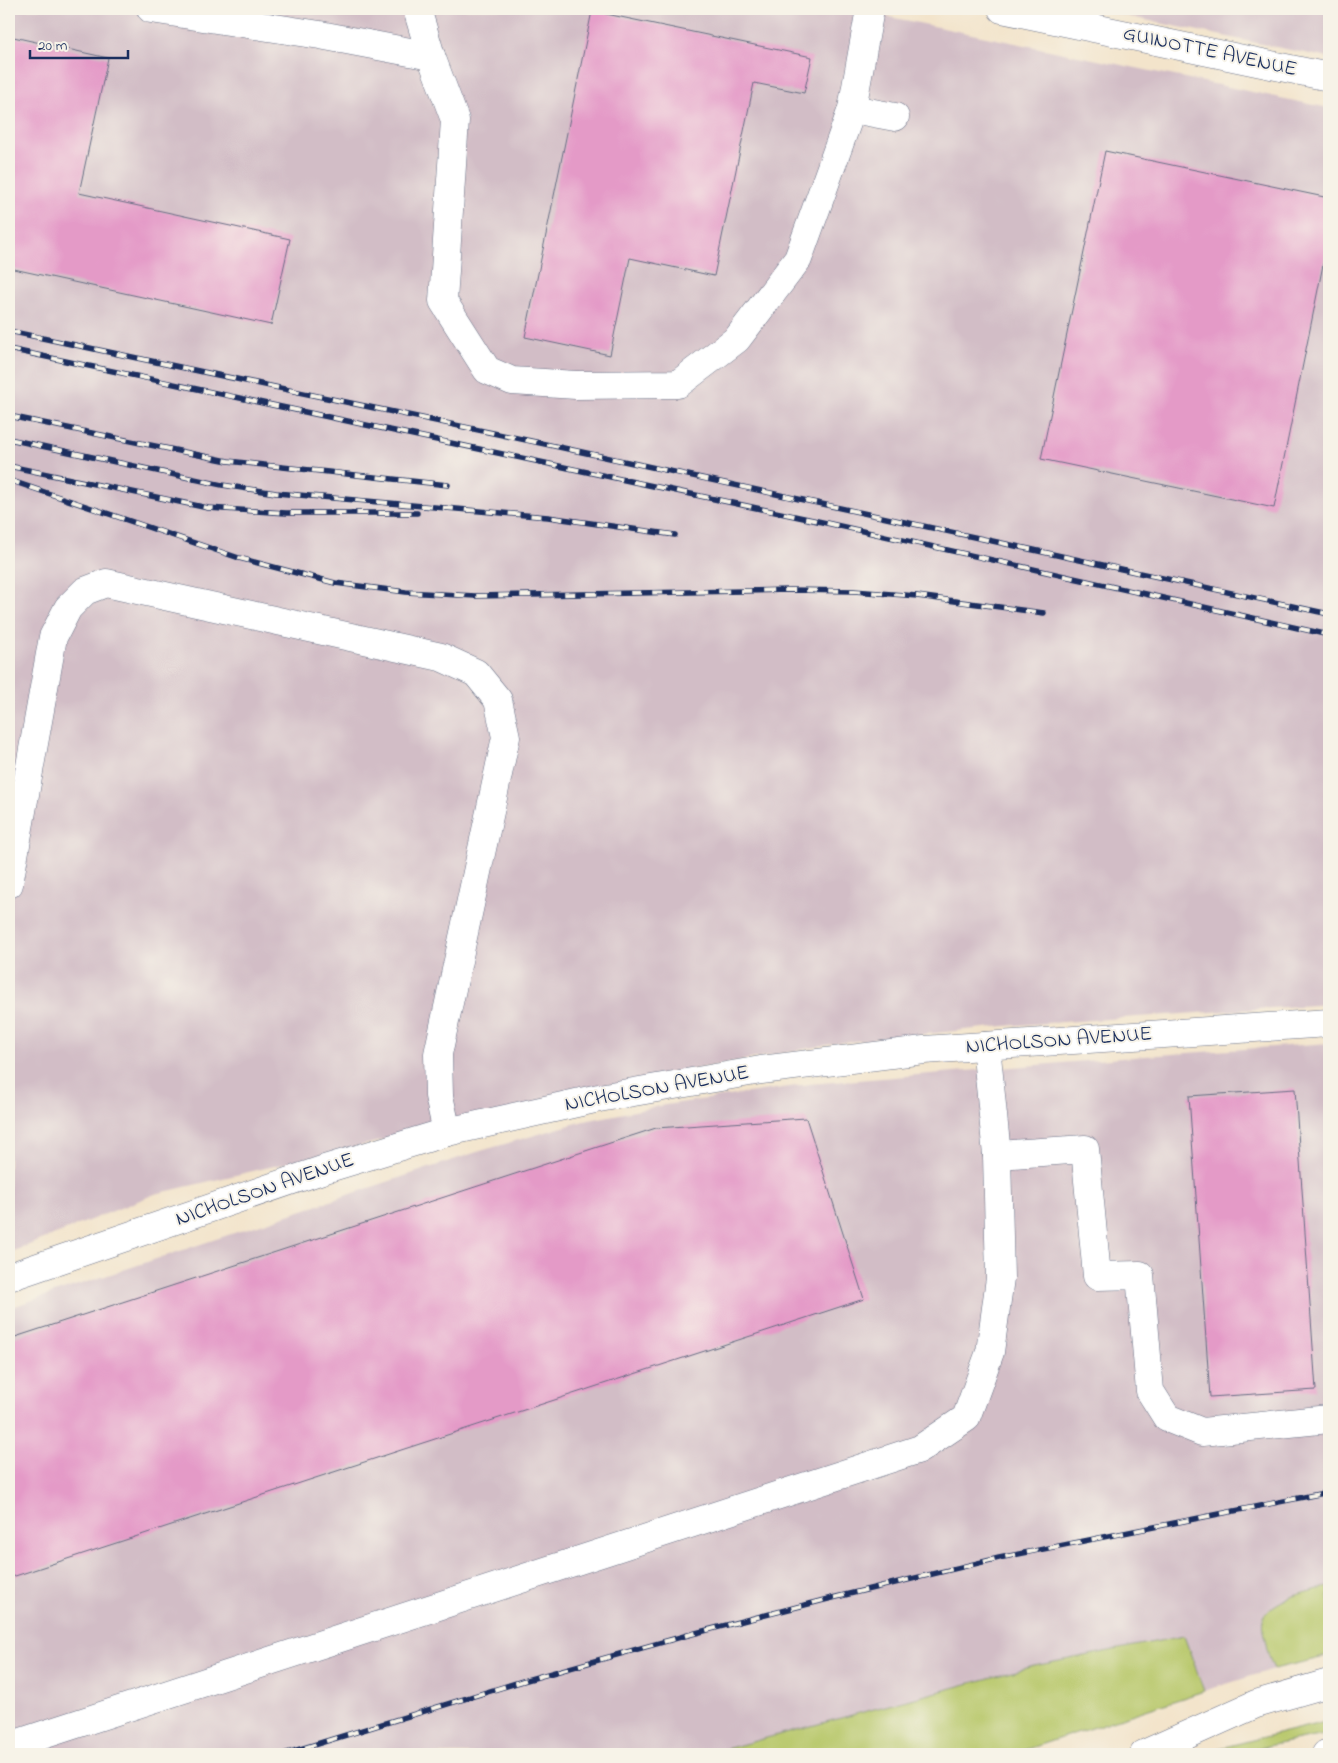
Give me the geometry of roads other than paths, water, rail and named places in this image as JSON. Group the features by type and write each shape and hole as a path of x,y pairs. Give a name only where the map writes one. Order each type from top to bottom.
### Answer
{"street":[{"path":"151,9 430,56"},
{"path":"417,9 430,56 456,120 443,301 487,370 512,381 576,385 678,384 737,338 798,259 852,109 870,9"},
{"name":"GUINOTTE AVENUE","path":"1002,9 1329,77"},
{"path":"852,109 895,117"},
{"path":"9,884 53,637 68,608 85,591 106,583 441,657 476,673 498,700 506,737 438,1054 440,1096 447,1132"},
{"name":"NICHOLSON AVENUE","path":"9,1277 324,1169 447,1132 599,1098 761,1070 924,1050 1329,1023"},
{"path":"9,1746 920,1449 966,1418 990,1352 1000,1278 997,1155 986,1046"},
{"path":"997,1155 1085,1149 1097,1276 1140,1275 1150,1391 1167,1418 1202,1432 1329,1419"},
{"path":"1144,1754 1256,1704 1329,1684"}],"railway":[{"path":"9,331 545,444 1329,614"},
{"path":"9,349 813,520 1329,635"},
{"path":"9,416 228,461 448,485"},
{"path":"9,439 222,485 276,493 548,517 675,535"},
{"path":"9,466 208,508 286,513 417,513"},
{"path":"9,480 239,558 335,583 406,592 475,596 790,590 854,591 917,596 1044,613"},
{"path":"284,1754 523,1681 688,1635 824,1600 999,1558 1329,1492"}]}
